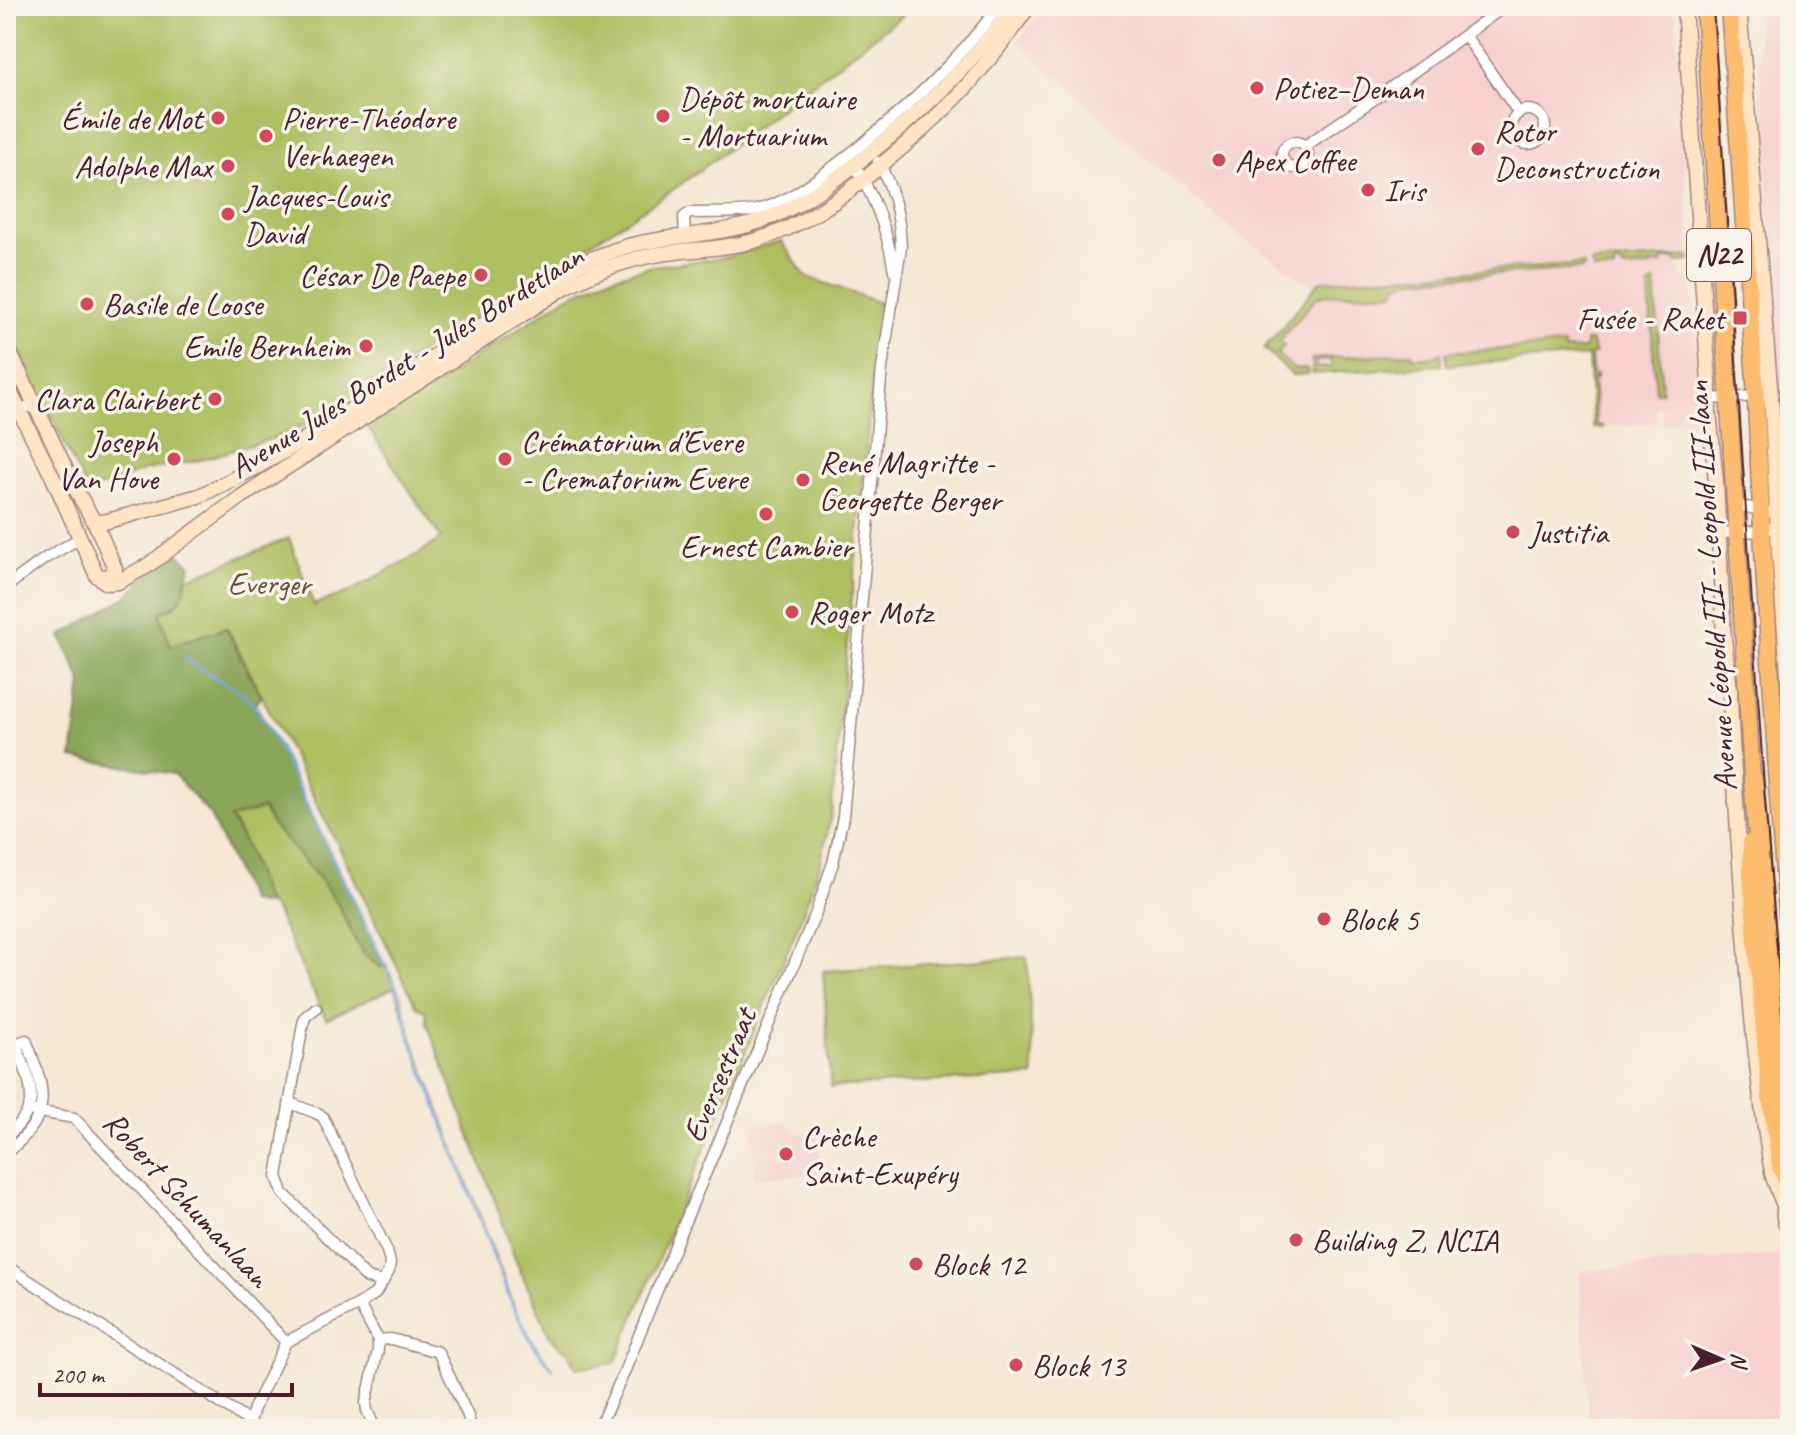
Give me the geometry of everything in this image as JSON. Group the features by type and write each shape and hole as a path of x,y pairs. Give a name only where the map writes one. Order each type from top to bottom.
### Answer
{"highway":[{"name":"Avenue Léopold III - Leopold III-laan","path":"1777,771 1790,937"},
{"name":"Avenue Léopold III - Leopold III-laan","path":"1753,779 1779,1081 1790,1161"}],"main road":[{"name":"Avenue Jules Bordet - Jules Bordetlaan","path":"97,576 104,582 116,583 147,566 241,497 565,287 611,266 770,218 801,202 851,160 871,152 892,136 937,95 981,48 1014,6"},
{"name":"Avenue Jules Bordet - Jules Bordetlaan","path":"93,521 104,522 169,505 224,485 302,441 575,266 606,252 633,244 741,244 782,231 815,214 864,180 965,88 1029,6"},
{"path":"1684,6 1721,596 1755,1050 1773,1177 1788,1198"},
{"name":"Avenue Léopold III - Leopold III-laan","path":"1704,6 1753,779"},
{"name":"Avenue Léopold III - Leopold III-laan","path":"1729,6 1770,520 1777,771"},
{"path":"1739,6 1762,395"},
{"path":"6,345 115,569 109,577 97,576 60,496 12,407 6,384"},
{"path":"1716,481 1731,461"},
{"path":"60,496 75,488"},
{"path":"1770,520 1790,704"},
{"path":"1721,596 1743,624"},
{"path":"1777,771 1785,787 1790,844"},
{"path":"1753,779 1751,875 1761,1004 1773,1127 1788,1198 1785,1222 1790,1231"}],"street":[{"name":"Avenue Jules Bordet - Jules Bordetlaan","path":"686,244 684,217 693,213 757,210 851,160 961,53 999,6"},
{"path":"1479,6 1488,18"},
{"path":"1305,146 1505,6"},
{"path":"1465,35 1518,112"},
{"name":"Eversestraat","path":"600,1429 821,899 840,832 882,368 900,258 900,231 895,204 881,165 871,152"},
{"path":"851,160 864,180 885,232 895,278"},
{"path":"1709,399 1762,395"},
{"path":"12,407 36,405"},
{"path":"1716,500 1735,504 1770,520"},
{"path":"1719,533 1737,532 1770,520"},
{"path":"6,587 80,538"},
{"path":"316,1008 305,1017 303,1024 277,1176 283,1193 367,1278 383,1282"},
{"path":"6,1153 33,1126 32,1090 21,1042"},
{"path":"6,1266 250,1422 286,1342 375,1294 389,1271 387,1251 323,1117 290,1103"},
{"path":"6,1137 34,1111"},
{"name":"Robert Schumanlaan","path":"34,1111 74,1118 81,1124 286,1342"},
{"path":"359,1304 378,1340 366,1403 375,1429"},
{"path":"378,1340 391,1339 438,1352 471,1429"}],"shaded area":[{"path":"1043,6 1675,6 1690,253 1365,278 1690,256 1690,261 1679,262 1680,275 1692,283 1699,390 1694,390 1701,421 1665,424 1663,427 1661,406 1656,406 1657,423 1593,428 1588,356 1292,375 1264,349 1314,287 1230,229 1119,134 1018,41"},
{"path":"1756,6 1790,6 1790,492 1784,493"},
{"name":"Crèche Saint-Exupéry","path":"789,1122 788,1126 795,1129 795,1133 818,1133 821,1174 754,1178 752,1124"},
{"path":"1780,1255 1790,1286 1790,1429 1589,1429 1579,1271"}],"green space":[{"path":"6,6 914,6 667,194 319,418 278,437 200,460 145,470 90,491 86,489 6,323"},
{"name":"Everger","path":"781,241 805,276 880,303 831,816 820,865 798,926 615,1363 576,1368 569,1351 550,1336 515,1259 427,1023 426,1011 417,1007 227,628 170,646 160,613 179,601 186,579 289,538 314,605 349,592 420,553 441,538 369,429 563,299 604,279 652,266 723,258"},
{"path":"1690,256 1690,261 1677,263 1677,259 1663,260 1662,264 1650,267 1623,269 1622,265 1614,265 1614,270 1594,271 1591,263"},
{"path":"1584,264 1583,269 1414,279 1397,284 1394,292 1322,295 1279,341 1284,346 1277,354 1294,369 1307,369 1308,374 1292,375 1264,349 1320,281"},
{"path":"1655,282 1662,392 1656,392 1649,287"},
{"path":"1585,341 1591,341 1595,354 1591,354 1592,374 1596,375 1593,379 1596,425 1603,428 1593,428 1588,356 1447,365 1446,353 1563,345 1564,350 1585,349"},
{"path":"1412,353 1413,358 1441,353 1442,365 1312,374 1312,366 1331,367 1331,360 1312,363 1311,359"},
{"path":"178,554 191,565 180,600 160,613 170,645 226,628 261,697 255,704 385,966 380,967 366,957 339,906 320,879 272,825 263,809 230,818 246,846 267,905 250,902 210,815 174,774 72,758 82,682 61,636 129,595 142,580"},
{"path":"263,809 272,825 320,879 339,906 356,942 380,967 386,965 401,997 412,1038 517,1313 411,1039 395,987 326,1019 275,910 263,897 246,846 230,817"},
{"path":"1027,957 1034,1076 831,1087 823,971"}],"waterway":[{"path":"185,659 246,696 259,711 368,930"},
{"path":"368,931 400,997 411,1039 512,1304 534,1345 548,1363"}],"tram line":[{"path":"1713,6 1763,773 1790,1095"}],"place":[{"name":"Potiez–Deman","path":"1257,88"},
{"name":"Dépôt mortuaire - Mortuarium","path":"663,116"},
{"name":"Émile de Mot","path":"218,118"},
{"name":"Pierre-Théodore Verhaegen","path":"266,136"},
{"name":"Rotor Deconstruction","path":"1478,149"},
{"name":"Apex Coffee","path":"1219,160"},
{"name":"Adolphe Max","path":"228,166"},
{"name":"Iris","path":"1368,190"},
{"name":"Jacques-Louis David","path":"228,214"},
{"name":"César De Paepe","path":"481,275"},
{"name":"Basile de Loose","path":"87,304"},
{"name":"Fusée - Raket","path":"1740,318"},
{"name":"Emile Bernheim","path":"366,346"},
{"name":"Clara Clairbert","path":"215,399"},
{"name":"Joseph Van Hove","path":"174,459"},
{"name":"Crématorium d’Evere - Crematorium Evere","path":"505,459"},
{"name":"René Magritte - Georgette Berger","path":"803,480"},
{"name":"Ernest Cambier","path":"766,514"},
{"name":"Justitia","path":"1513,532"},
{"name":"Roger Motz","path":"792,612"},
{"name":"Block 5","path":"1324,919"},
{"name":"Crèche Saint-Exupéry","path":"786,1154"},
{"name":"Building Z, NCIA","path":"1296,1240"},
{"name":"Block 12","path":"916,1264"},
{"name":"Block 13","path":"1016,1365"}]}
